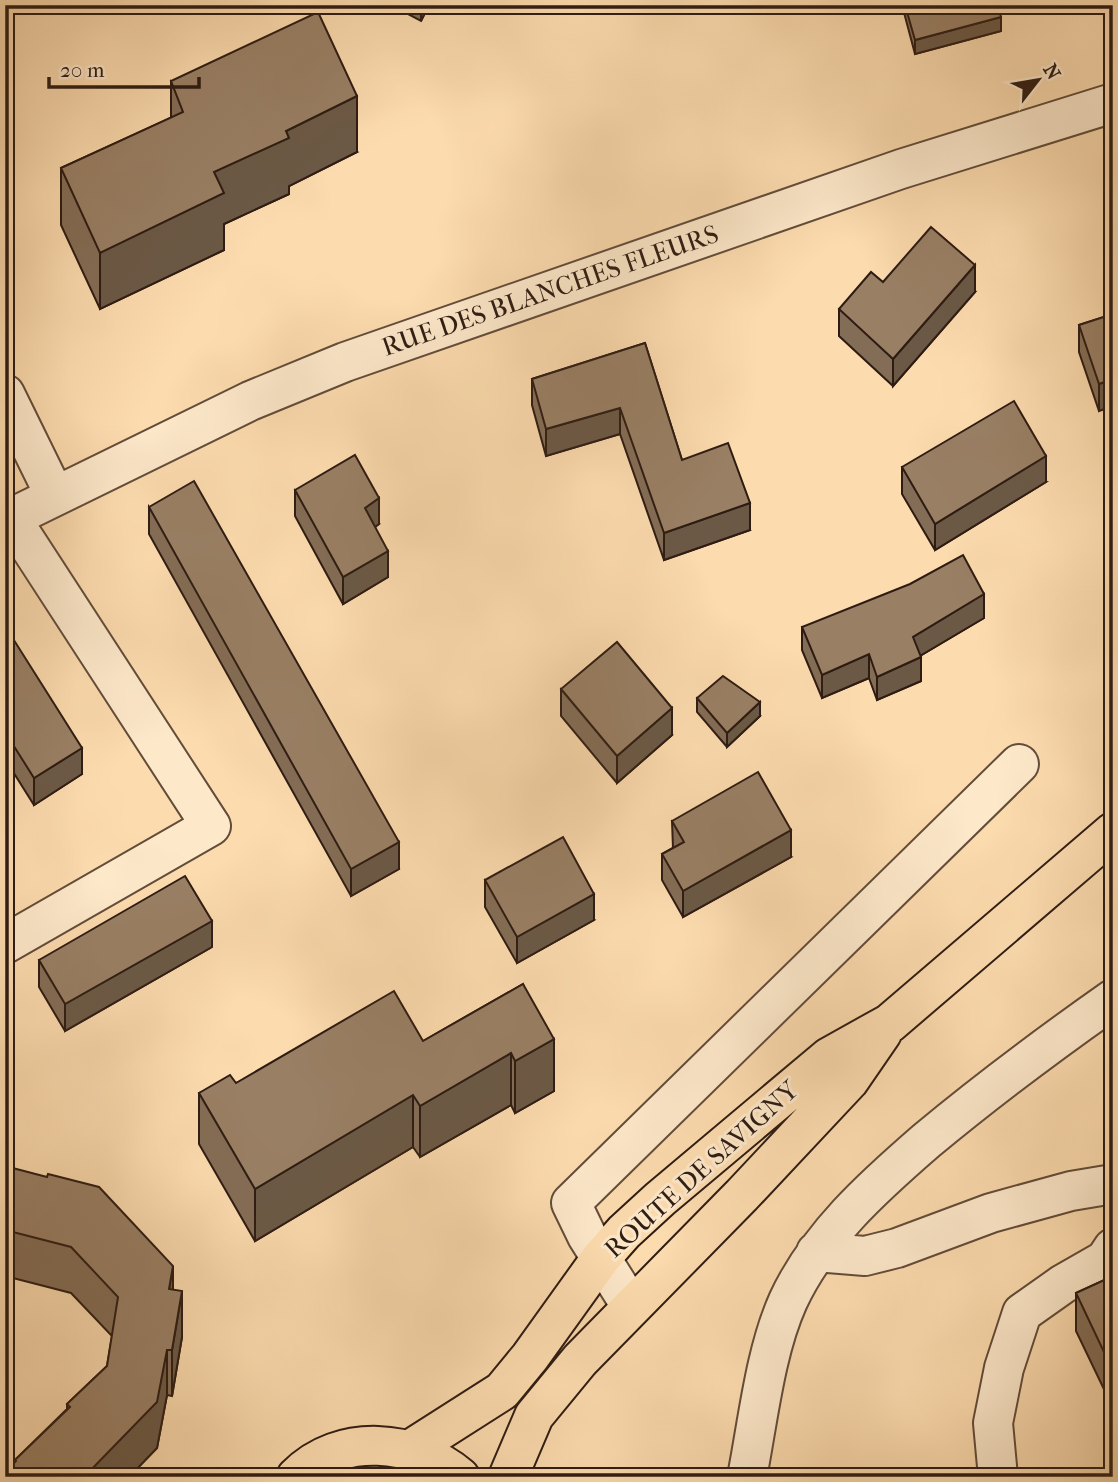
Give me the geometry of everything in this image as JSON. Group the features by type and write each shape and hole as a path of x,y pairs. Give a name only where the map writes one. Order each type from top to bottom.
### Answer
{"main road":[{"name":"ROUTE DE SAVIGNY","path":"411,1449 502,1391 530,1357 594,1247 624,1232 829,1057 890,1023 1113,832"},
{"name":"ROUTE DE SAVIGNY","path":"508,1477 534,1416 580,1360 849,1081 890,1023"},
{"path":"296,1477 303,1469 337,1452 373,1445 411,1449 437,1459 460,1477"}],"street":[{"name":"RUE DES BLANCHES FLEURS","path":"8,520 250,401 357,358 901,169 1113,103"},
{"path":"5,394 55,496"},
{"path":"5,944 211,826 8,520"},
{"path":"631,1306 594,1247 571,1203 1019,764"},
{"path":"747,1477 775,1336 788,1302 816,1252 890,1172 1019,1067 1113,999"},
{"path":"816,1252 865,1256 897,1248 991,1213 1071,1191 1113,1184"},
{"path":"998,1477 993,1423 1004,1368 1023,1313 1063,1283 1105,1261 1113,1248"}],"building":[{"path":"905,5 998,5 1001,17 915,40"},
{"path":"318,12 357,96 286,131 289,138 214,172 224,193 100,253 61,168 183,112 171,81"},
{"path":"931,227 975,265 893,359 839,309 871,272 883,282"},
{"path":"1113,314 1113,379 1099,384 1079,325"},
{"path":"645,343 682,460 728,443 750,503 664,533 620,408 546,429 532,379"},
{"path":"1014,401 1046,456 935,524 902,467"},
{"path":"355,455 379,498 365,508 388,551 343,577 295,490"},
{"path":"194,481 399,842 351,869 149,507"},
{"path":"963,555 984,594 913,637 921,657 877,677 869,654 822,675 802,627 910,584"},
{"path":"5,626 82,748 34,778 5,732"},
{"path":"617,642 672,708 617,756 561,689"},
{"path":"723,676 760,702 727,733 697,698"},
{"path":"758,772 791,830 683,891 662,854 684,842 672,821"},
{"path":"563,837 594,894 517,937 485,880"},
{"path":"185,876 212,921 65,1004 39,960"},
{"path":"523,984 554,1039 515,1061 511,1053 420,1106 413,1095 255,1189 199,1093 230,1075 236,1083 394,991 423,1041"},
{"path":"5,1166 99,1187 173,1266 169,1289 182,1291 172,1350 167,1350 157,1402 84,1477 5,1477 5,1472 70,1407 67,1404 107,1366 118,1297 71,1247 5,1230"},
{"path":"1113,1276 1113,1371 1076,1293"}]}
